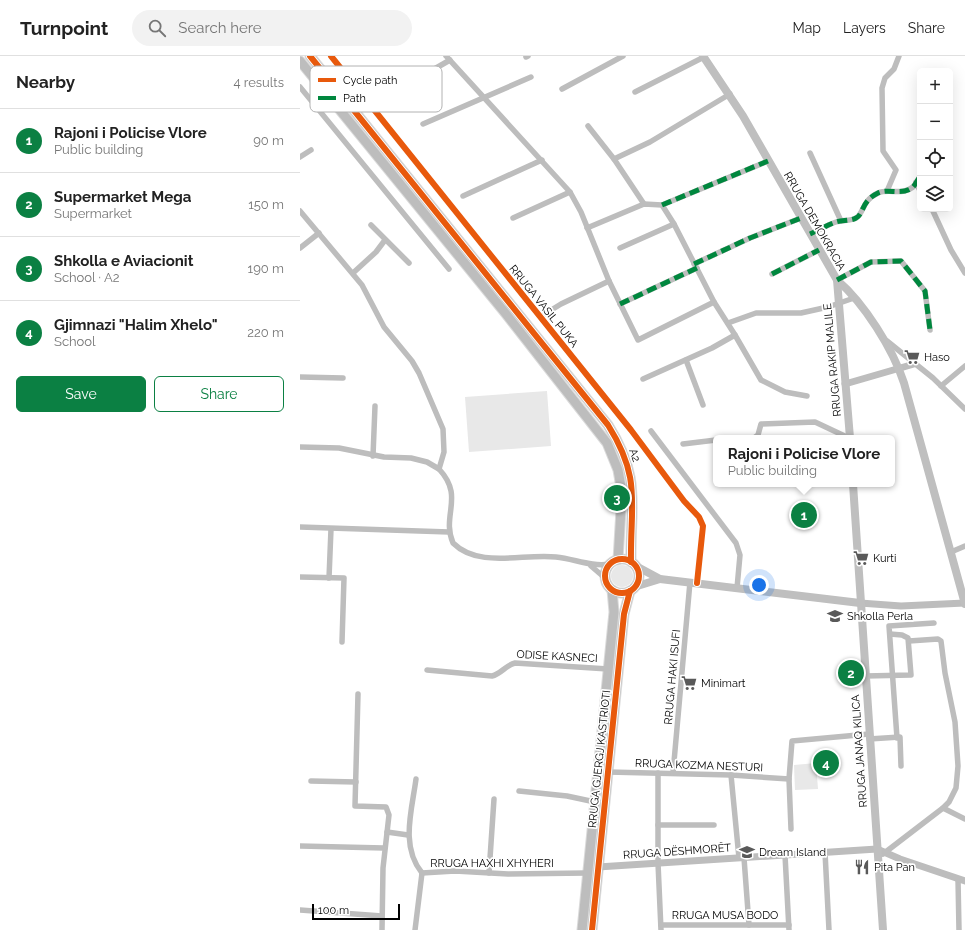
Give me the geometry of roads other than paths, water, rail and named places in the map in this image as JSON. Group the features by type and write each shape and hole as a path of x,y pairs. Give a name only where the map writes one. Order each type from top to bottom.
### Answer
{"main road":[{"name":"A2","path":"310,56 318,66"},
{"name":"RRUGA DEMOKRACIA","path":"704,56 730,94 836,280 854,298 882,337 899,368 951,552 962,582 965,604"},
{"name":"A2","path":"300,61 310,73"},
{"name":"A2","path":"341,112 575,401 607,443 618,470 622,493 614,562"},
{"name":"A2","path":"355,112 608,425 623,452 632,482 633,563"},
{"name":"RRUGA RAKIP MALILE","path":"836,280 850,435"},
{"path":"660,579 620,593 612,590 607,584 605,578 606,572 614,562 624,560 633,563 660,579 860,603 853,487"},
{"path":"632,589 639,576 633,563"},
{"name":"RRUGA GJERGJ KASTRIOTI","path":"592,930 624,614 632,589"},
{"name":"RRUGA GJERGJ KASTRIOTI","path":"582,930 614,612 612,590"},
{"name":"RRUGA JANAQ KILICA","path":"860,603 869,737 880,853 883,930"}],"street":[{"name":"RRUGA VASIL PUKA","path":"331,56 339,66"},
{"path":"562,89 623,56"},
{"path":"635,92 704,56"},
{"path":"887,191 896,170 883,151 882,88 885,78 894,69 899,56"},
{"path":"436,66 448,58 570,192 609,281 638,340 714,302"},
{"path":"423,124 531,77"},
{"path":"300,88 310,100"},
{"path":"614,159 650,142 730,94"},
{"path":"320,112 449,270"},
{"name":"RRUGA VASIL PUKA","path":"376,112 631,430 684,501 702,521 703,532 694,583"},
{"path":"588,126 614,159 644,204"},
{"path":"300,157 311,150"},
{"path":"810,153 841,221"},
{"path":"463,196 542,160"},
{"path":"587,228 644,204 662,205 768,161"},
{"path":"810,234 829,225 859,216 864,202 882,191 903,192 914,186 916,182"},
{"path":"513,218 570,192"},
{"path":"662,205 674,224 714,302 761,380 785,392 808,396"},
{"path":"300,211 353,273 369,296 384,327 412,361 427,386 443,429 444,452 439,469"},
{"path":"933,212 951,250 965,273"},
{"path":"620,304 750,238 801,218"},
{"path":"620,248 674,224"},
{"path":"371,225 409,263"},
{"path":"300,248 319,233"},
{"path":"353,273 376,252 385,240"},
{"path":"772,274 819,250"},
{"path":"836,280 871,262 901,261 926,291 930,330"},
{"path":"540,317 609,281"},
{"path":"728,323 756,313 801,313 838,304 854,298"},
{"path":"644,379 735,335"},
{"path":"882,337 941,386 965,409"},
{"path":"686,360 703,405"},
{"path":"845,384 914,364"},
{"path":"941,386 965,366"},
{"path":"300,377 343,378"},
{"path":"373,456 375,406"},
{"path":"758,435 761,424 815,422 843,435"},
{"path":"651,431 736,543 740,555 737,588"},
{"path":"683,444 713,440"},
{"path":"300,447 349,450 373,456 420,460 439,469 451,487 450,532 452,543 477,555 503,558 555,557 596,565 614,562"},
{"path":"300,527 450,532"},
{"path":"329,578 331,529"},
{"path":"951,552 965,546"},
{"path":"587,564 605,578"},
{"path":"300,577 344,578 342,642"},
{"name":"RRUGA HAKI ISUFI","path":"673,773 694,583"},
{"path":"860,603 901,606 965,604"},
{"path":"896,738 889,626 934,623"},
{"path":"865,676 911,675 909,641 905,636 890,634"},
{"path":"880,853 943,808 954,795 958,777 955,722 945,674 941,641 938,639 909,641"},
{"name":"ODISE KASNECI","path":"427,670 492,676 515,663 608,669"},
{"path":"358,694 355,806 386,807 388,808 389,815 384,848 382,930"},
{"path":"791,829 789,779 792,741 869,737 900,738 901,766"},
{"name":"RRUGA KOZMA NESTURI","path":"608,772 731,775 789,779"},
{"path":"658,773 658,864 661,928"},
{"path":"731,775 749,925"},
{"path":"958,777 965,777"},
{"name":"RRUGA HAXHI XHYHERI","path":"416,779 408,835 411,851 422,873 455,871 489,873 587,873"},
{"path":"311,780 356,782"},
{"path":"519,792 567,796 595,802"},
{"path":"489,873 494,799"},
{"path":"943,808 965,819"},
{"path":"658,825 714,825"},
{"path":"387,832 408,835"},
{"path":"300,846 384,848"},
{"path":"825,852 829,930"},
{"name":"RRUGA DËSHMORËT","path":"598,867 825,852 880,853"},
{"path":"880,853 962,880 959,930"},
{"path":"785,855 789,928"},
{"path":"415,930 422,873"},
{"path":"300,910 382,916"},
{"name":"RRUGA MUSA BODO","path":"661,928 749,925 789,928"}],"place":[{"name":"Haso","path":"912,357"},
{"name":"Shkolla e Aviacionit","path":"617,498"},
{"name":"Rajoni i Policise Vlore","path":"804,515"},
{"name":"Kurti","path":"861,558"},
{"name":"Shkolla Perla","path":"835,616"},
{"name":"Supermarket Mega","path":"851,673"},
{"name":"Minimart","path":"689,683"},
{"name":"Gjimnazi \"Halim Xhelo\"","path":"826,763"},
{"name":"Dream Island","path":"747,852"},
{"name":"Pita Pan","path":"862,867"}]}
